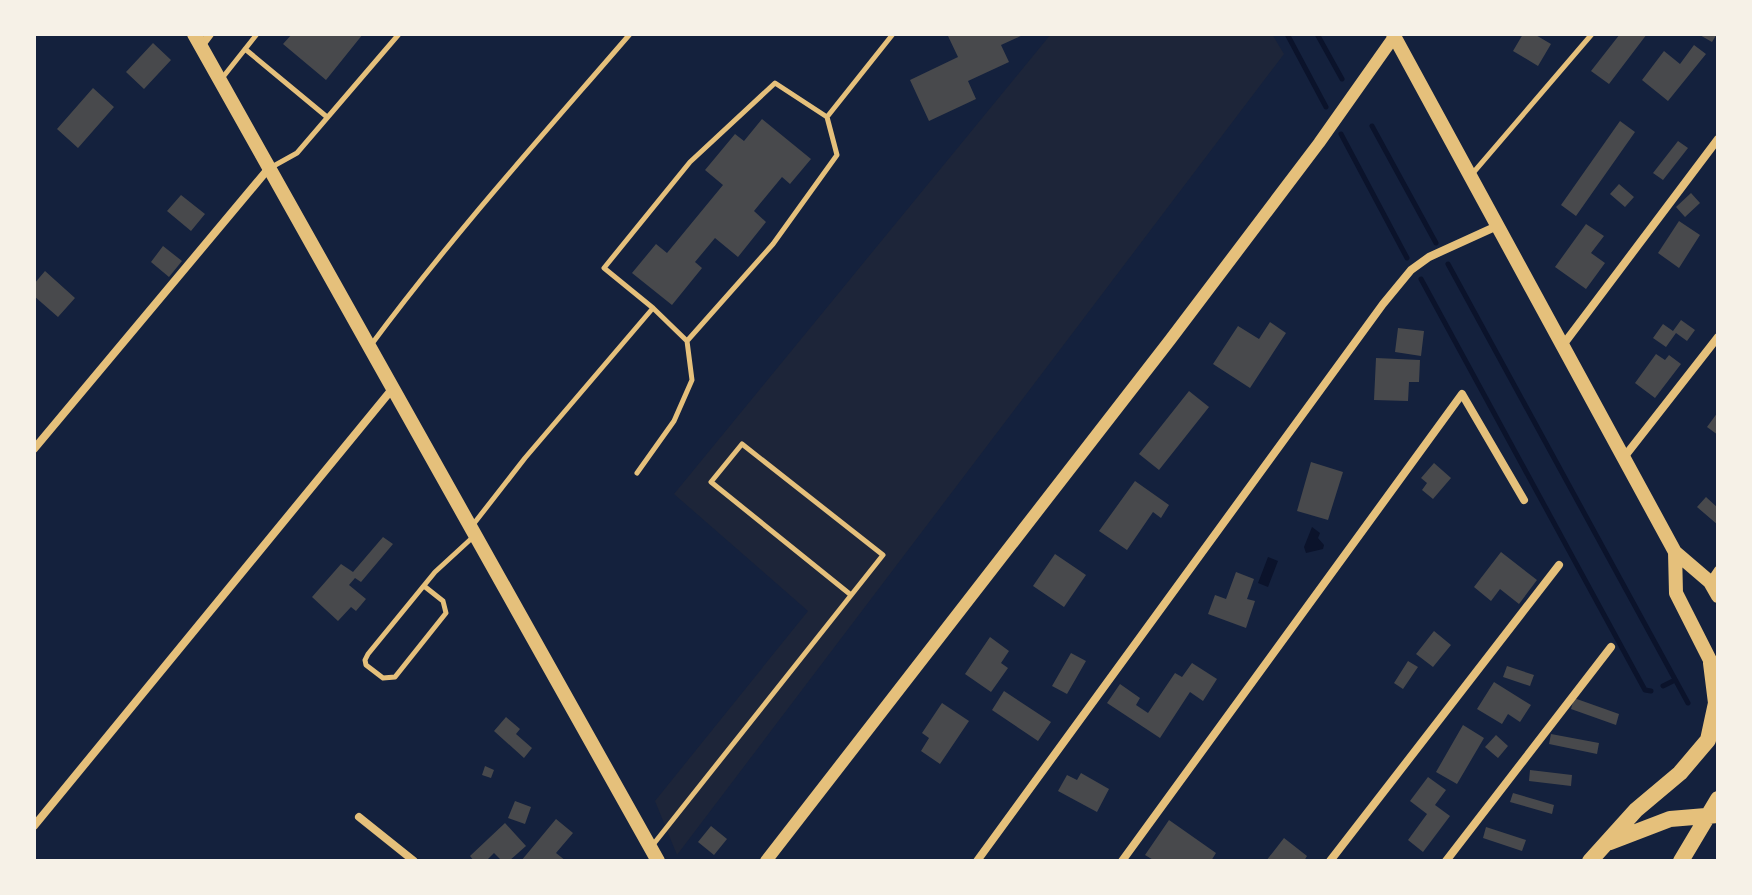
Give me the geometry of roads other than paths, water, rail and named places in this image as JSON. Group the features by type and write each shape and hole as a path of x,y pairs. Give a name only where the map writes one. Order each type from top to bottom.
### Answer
{"highway":[{"path":"1590,861 1636,810 1680,773 1708,740 1716,703 1714,670"},
{"path":"1681,861 1718,799"},
{"path":"1605,844 1670,819 1718,815"}],"main road":[{"path":"1394,35 1675,552 1676,593 1714,670"},
{"path":"202,38 220,80 655,854"},
{"path":"1675,552 1714,576 1718,596"}],"street":[{"path":"766,861 1189,316 1319,143 1394,35"},
{"path":"1563,345 1718,139"},
{"path":"34,449 269,168"},
{"path":"977,861 1383,304 1411,270 1429,257 1497,226"},
{"path":"1625,456 1718,337"},
{"path":"34,826 394,387"},
{"path":"1122,861 1462,394 1524,500"},
{"path":"1330,861 1559,565"},
{"path":"1446,861 1611,647"},
{"path":"359,817 414,861"}],"lane":[{"path":"220,80 257,34"},
{"path":"269,168 297,153 399,34"},
{"path":"371,346 478,212 630,34"},
{"path":"827,117 893,34"},
{"path":"1471,175 1592,34"},
{"path":"245,49 327,117"},
{"path":"637,473 674,421 692,380 687,341 604,268 690,162 775,83 827,117 837,155 773,244 687,341"},
{"path":"424,586 443,601 446,613 395,677 383,678 366,665 365,660 435,572 474,530 525,458 653,308"},
{"path":"655,854 883,555 742,444 711,482 851,595"}],"waterway":[{"path":"1287,34 1326,107"},
{"path":"1317,34 1342,79"},
{"path":"1372,126 1436,243"},
{"path":"1341,134 1407,258"},
{"path":"1448,264 1688,703"},
{"path":"1421,279 1645,690 1651,691"},
{"path":"1663,686 1675,680"}]}
